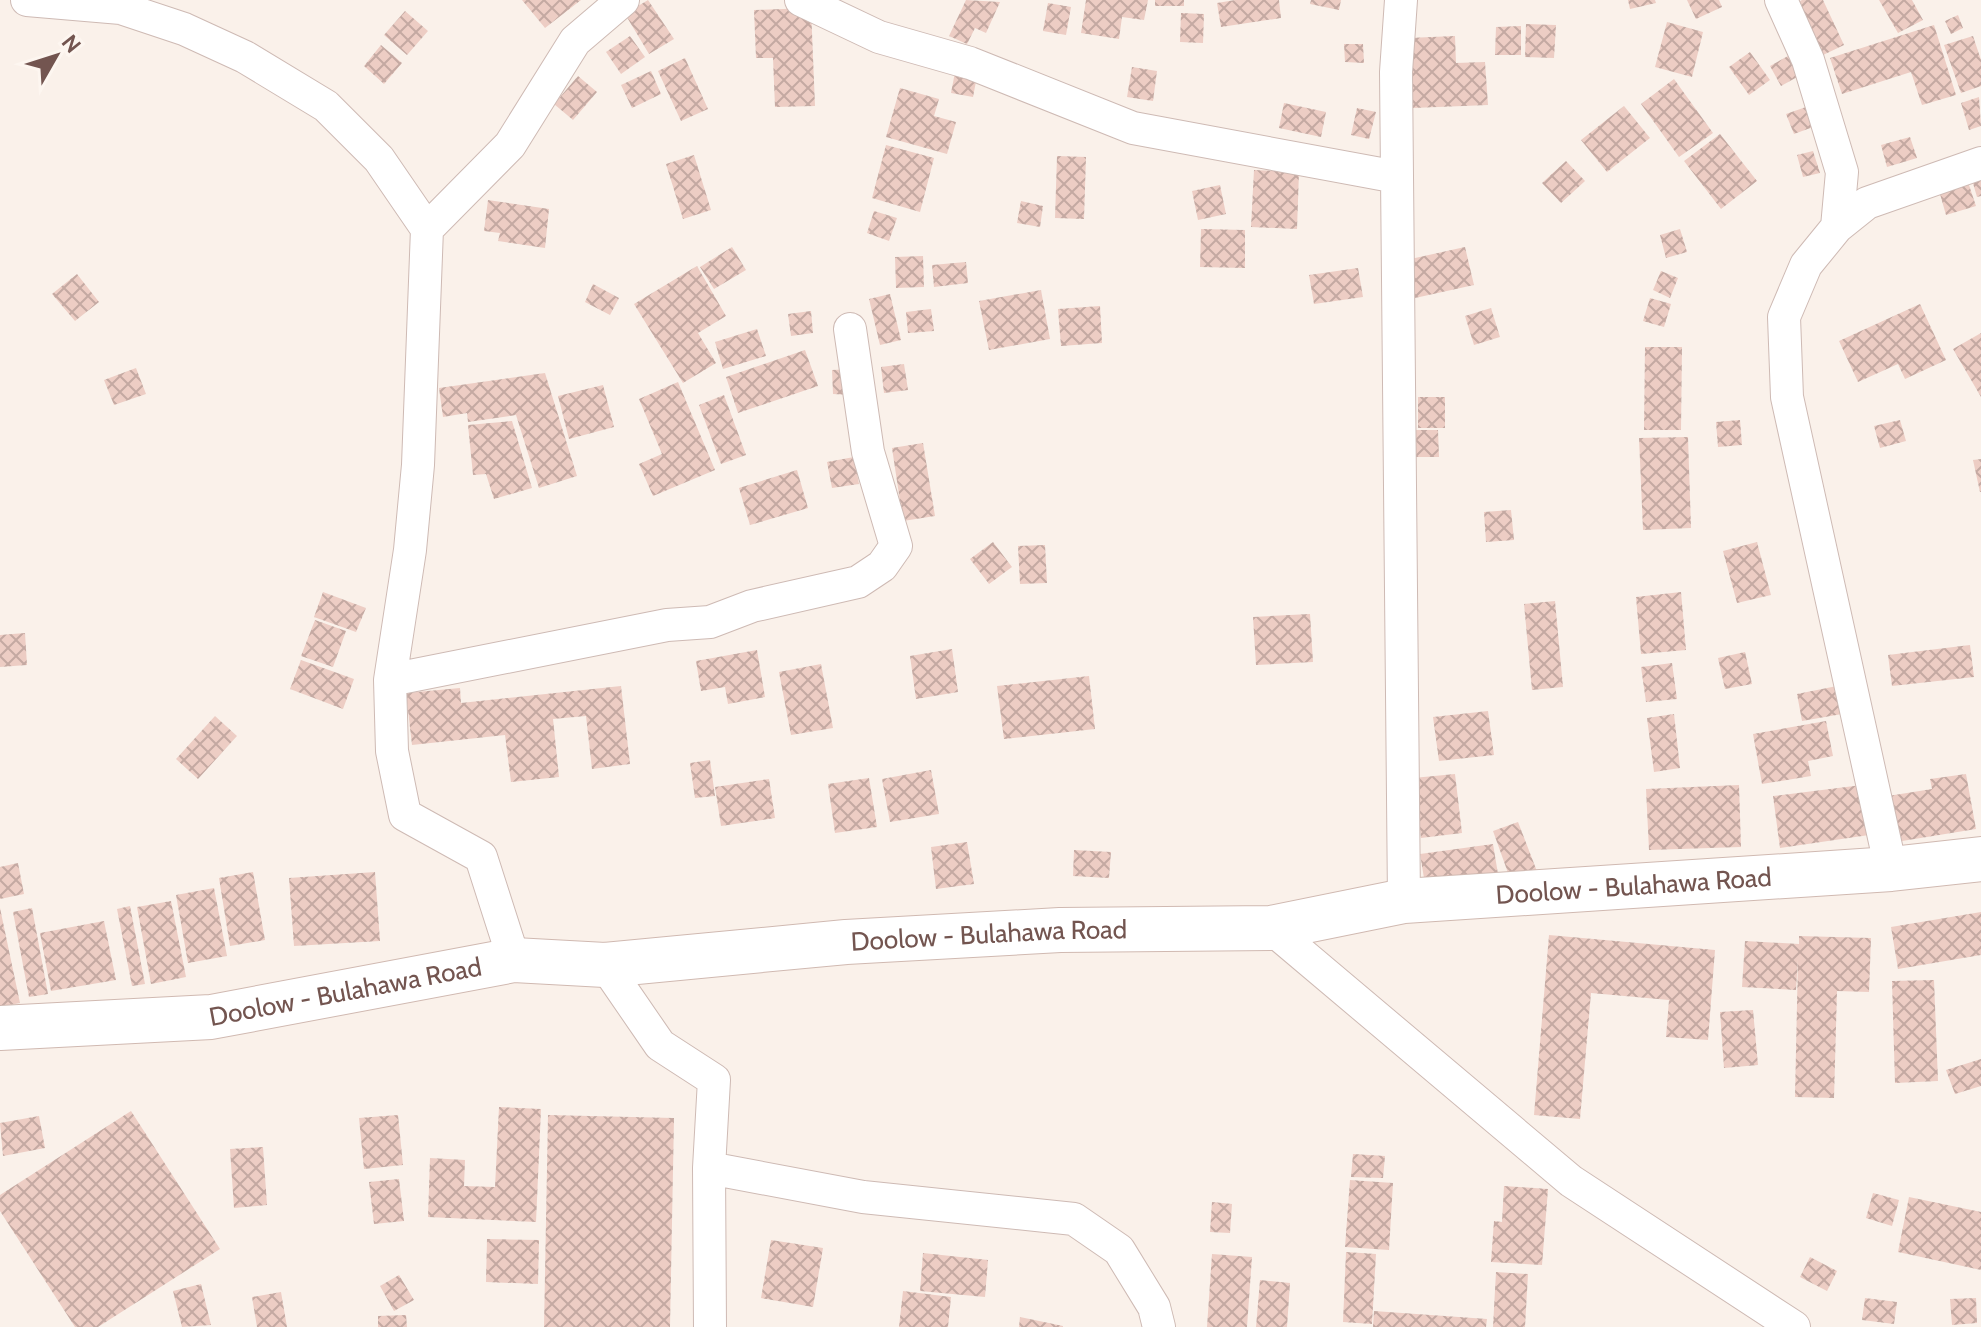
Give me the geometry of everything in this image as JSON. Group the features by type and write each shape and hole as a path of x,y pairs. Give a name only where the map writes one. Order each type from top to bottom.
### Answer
{"main road":[{"name":"Doolow - Bulahawa Road","path":"0,1028 211,1017 514,960 605,965 846,942 1045,930 1271,928 1404,901 1891,869 1981,859"}],"street":[{"path":"27,0 121,8 184,29 245,57 326,106 379,159 427,229 418,465 410,550 390,680 392,751 405,815 481,857 514,960"},
{"path":"427,229 510,145 575,41 623,0"},
{"path":"801,0 879,37 970,63 1133,128 1397,177"},
{"path":"1401,0 1397,177 1404,901"},
{"path":"1781,0 1808,60 1842,172 1837,227"},
{"path":"1891,869 1787,397 1784,317 1806,265 1837,227 1867,203 1981,163"},
{"path":"390,680 667,625 710,622 752,606 858,582 882,566 896,546 868,452 850,329"},
{"path":"1271,928 1571,1181 1794,1327"},
{"path":"605,965 660,1045 714,1080 709,1168 710,1327"},
{"path":"709,1168 863,1197 1074,1219 1119,1250 1154,1307 1159,1327"}],"building":[{"path":"522,0 581,0 545,28"},
{"path":"648,0 674,39 649,54 625,14"},
{"path":"966,0 1000,2 986,33 975,28 967,44 949,36"},
{"path":"1086,0 1148,0 1144,20 1122,17 1119,39 1081,33"},
{"path":"1155,0 1184,0 1184,6 1155,6"},
{"path":"1279,0 1281,18 1221,27 1217,3"},
{"path":"1311,0 1341,0 1339,10 1310,4"},
{"path":"1628,0 1655,0 1656,3 1630,9"},
{"path":"1687,0 1719,0 1722,7 1696,19"},
{"path":"1823,0 1844,45 1821,56 1796,3"},
{"path":"1879,0 1912,0 1923,20 1898,33"},
{"path":"1048,3 1071,7 1066,35 1043,31"},
{"path":"811,8 815,106 775,107 773,58 756,58 754,10"},
{"path":"405,11 428,31 407,55 384,35"},
{"path":"1181,13 1204,14 1203,43 1180,42"},
{"path":"1958,15 1963,28 1951,34 1945,21"},
{"path":"1667,22 1703,32 1692,77 1655,67"},
{"path":"1526,24 1556,25 1554,58 1525,57"},
{"path":"1934,25 1956,95 1922,105 1911,72 1842,94 1830,58"},
{"path":"1521,26 1521,55 1495,55 1496,27"},
{"path":"630,36 645,57 621,74 606,52"},
{"path":"1455,36 1456,63 1485,62 1488,105 1413,108 1408,38"},
{"path":"1973,36 1981,60 1981,86 1961,93 1944,45"},
{"path":"1344,44 1363,44 1364,63 1345,62"},
{"path":"381,45 402,63 384,84 364,66"},
{"path":"1750,52 1770,80 1749,95 1729,67"},
{"path":"1788,56 1799,76 1781,86 1770,66"},
{"path":"685,58 708,109 681,121 658,71"},
{"path":"956,67 978,71 973,97 951,93"},
{"path":"1132,67 1157,71 1153,101 1127,97"},
{"path":"651,71 661,94 632,108 621,85"},
{"path":"578,76 597,92 573,120 554,104"},
{"path":"1674,79 1713,133 1679,157 1641,104"},
{"path":"900,88 939,99 934,116 956,122 947,154 886,137"},
{"path":"1979,97 1981,126 1969,130 1961,103"},
{"path":"1284,103 1326,112 1321,137 1279,128"},
{"path":"1624,106 1650,138 1607,172 1581,140"},
{"path":"1806,107 1813,127 1794,134 1786,114"},
{"path":"1357,108 1376,112 1369,139 1351,135"},
{"path":"1720,134 1757,181 1721,209 1684,161"},
{"path":"1910,137 1917,158 1887,167 1881,145"},
{"path":"886,145 934,158 920,212 872,198"},
{"path":"1813,151 1820,173 1803,177 1797,155"},
{"path":"694,155 711,210 683,219 666,164"},
{"path":"1057,156 1086,157 1084,219 1055,218"},
{"path":"1566,161 1585,181 1561,203 1542,183"},
{"path":"1981,169 1981,196 1977,197 1970,173"},
{"path":"1254,170 1299,172 1297,229 1251,227"},
{"path":"1967,179 1976,206 1946,215 1938,187"},
{"path":"1220,185 1226,214 1198,220 1192,191"},
{"path":"488,200 549,209 545,248 498,241 500,233 484,231"},
{"path":"1021,201 1043,206 1040,227 1017,223"},
{"path":"874,211 897,218 889,241 867,233"},
{"path":"1201,229 1245,230 1245,268 1200,267"},
{"path":"1680,229 1687,252 1666,258 1660,235"},
{"path":"732,247 746,270 714,289 700,267"},
{"path":"1465,247 1474,285 1415,298 1406,260"},
{"path":"923,256 924,287 896,288 895,257"},
{"path":"966,262 968,283 934,287 932,265"},
{"path":"697,266 726,316 698,333 716,363 683,383 634,304"},
{"path":"1358,268 1363,297 1314,304 1309,275"},
{"path":"1661,271 1678,278 1670,298 1653,290"},
{"path":"77,274 99,302 75,321 52,294"},
{"path":"593,284 619,298 610,315 585,302"},
{"path":"1041,290 1050,339 989,350 979,301"},
{"path":"890,294 901,340 880,345 869,299"},
{"path":"1650,298 1671,304 1664,327 1643,321"},
{"path":"1920,304 1946,360 1905,379 1898,364 1858,382 1839,341"},
{"path":"1100,306 1102,343 1061,346 1058,309"},
{"path":"1491,308 1500,337 1474,345 1465,316"},
{"path":"931,309 934,331 908,333 906,312"},
{"path":"811,311 813,333 791,336 788,314"},
{"path":"757,329 766,356 723,369 715,342"},
{"path":"1981,333 1981,397 1953,349"},
{"path":"1645,347 1682,347 1681,430 1644,430"},
{"path":"805,350 818,386 738,413 726,377"},
{"path":"904,364 908,390 884,393 881,367"},
{"path":"136,368 146,394 114,405 104,380"},
{"path":"851,369 851,395 833,394 832,370"},
{"path":"545,373 577,476 539,488 516,415 468,422 467,413 443,417 439,388"},
{"path":"678,382 715,470 653,496 639,464 662,454 639,399"},
{"path":"603,385 614,427 569,439 558,396"},
{"path":"724,395 746,455 721,464 699,405"},
{"path":"1418,397 1445,397 1445,428 1418,428"},
{"path":"1740,420 1742,445 1718,447 1716,422"},
{"path":"1900,420 1906,441 1880,448 1874,426"},
{"path":"512,421 532,488 494,499 486,474 473,475 468,425"},
{"path":"1415,430 1438,430 1439,457 1415,457"},
{"path":"1688,437 1691,528 1643,530 1639,438"},
{"path":"923,443 935,516 903,521 892,448"},
{"path":"854,457 859,484 832,488 827,462"},
{"path":"1981,459 1981,492 1980,492 1973,460"},
{"path":"797,470 808,508 750,525 739,488"},
{"path":"1511,510 1514,540 1486,542 1484,512"},
{"path":"993,542 1012,567 989,584 970,559"},
{"path":"1757,542 1771,595 1737,603 1723,551"},
{"path":"1045,545 1047,583 1020,584 1018,546"},
{"path":"323,592 366,608 356,632 314,617"},
{"path":"1681,592 1686,650 1641,654 1636,597"},
{"path":"1555,601 1563,687 1532,690 1524,604"},
{"path":"1310,614 1313,662 1256,665 1253,617"},
{"path":"315,620 346,631 333,667 301,656"},
{"path":"25,633 27,665 0,667 0,635"},
{"path":"1970,645 1974,677 1892,686 1888,655"},
{"path":"952,649 958,692 916,699 910,656"},
{"path":"757,650 765,697 728,704 725,687 701,691 696,661"},
{"path":"1745,652 1752,684 1725,689 1718,658"},
{"path":"301,660 354,679 343,709 290,689"},
{"path":"1672,663 1677,699 1646,702 1641,667"},
{"path":"821,664 833,728 791,735 779,672"},
{"path":"1089,676 1095,729 1004,739 997,686"},
{"path":"621,686 630,764 592,769 586,716 553,719 559,777 511,782 505,735 412,745 406,693 460,688 461,703"},
{"path":"1837,686 1842,714 1802,721 1797,694"},
{"path":"1488,711 1494,755 1439,761 1433,717"},
{"path":"1674,714 1680,768 1654,772 1647,718"},
{"path":"215,716 237,736 198,779 176,759"},
{"path":"1826,721 1833,756 1808,761 1811,776 1762,784 1753,734"},
{"path":"710,760 715,796 695,798 690,763"},
{"path":"931,770 939,814 890,822 882,779"},
{"path":"1455,774 1462,833 1421,838 1413,778"},
{"path":"1966,774 1976,829 1896,842 1888,796 1932,789 1930,779"},
{"path":"869,778 877,827 835,833 828,784"},
{"path":"769,779 775,818 721,826 715,787"},
{"path":"1739,785 1741,847 1649,850 1646,789"},
{"path":"1862,785 1869,835 1780,848 1773,796"},
{"path":"1518,822 1538,874 1512,884 1493,831"},
{"path":"967,842 974,884 936,889 931,847"},
{"path":"1493,844 1499,880 1426,890 1420,854"},
{"path":"1074,850 1111,852 1109,878 1073,876"},
{"path":"18,863 24,894 0,899 0,867"},
{"path":"253,872 265,940 230,946 219,878"},
{"path":"375,872 380,941 294,946 289,878"},
{"path":"214,888 227,956 188,963 176,895"},
{"path":"171,901 186,977 151,984 137,907"},
{"path":"130,906 145,984 132,986 117,909"},
{"path":"0,908 20,1003 0,1007"},
{"path":"32,908 48,994 29,997 13,912"},
{"path":"1981,912 1981,955 1898,969 1891,927"},
{"path":"104,921 116,980 51,991 40,933"},
{"path":"1549,935 1715,950 1708,1040 1666,1037 1669,1000 1591,993 1580,1119 1534,1115"},
{"path":"1799,936 1871,938 1869,992 1837,991 1834,1098 1795,1097 1798,959 1796,990 1742,987 1745,941 1799,944"},
{"path":"1934,980 1938,1081 1895,1083 1892,981"},
{"path":"1753,1010 1758,1065 1724,1068 1720,1012"},
{"path":"1981,1059 1981,1086 1955,1094 1946,1070"},
{"path":"499,1107 541,1109 536,1222 428,1217 430,1158 465,1160 464,1186 495,1187"},
{"path":"131,1111 220,1249 98,1327 75,1327 0,1211 0,1195"},
{"path":"398,1115 403,1165 364,1169 359,1118"},
{"path":"548,1115 674,1118 670,1327 544,1327"},
{"path":"39,1116 45,1148 3,1156 0,1123"},
{"path":"263,1147 267,1205 234,1208 230,1149"},
{"path":"1353,1154 1385,1156 1383,1178 1351,1177"},
{"path":"399,1179 404,1221 374,1224 369,1182"},
{"path":"1350,1180 1393,1183 1389,1250 1345,1247"},
{"path":"1504,1186 1548,1189 1542,1265 1491,1262 1494,1221 1502,1222"},
{"path":"1873,1193 1899,1200 1892,1226 1866,1218"},
{"path":"1909,1197 1981,1212 1981,1270 1898,1252"},
{"path":"1212,1202 1232,1204 1230,1233 1210,1232"},
{"path":"487,1239 539,1240 538,1284 486,1282"},
{"path":"771,1240 823,1248 813,1307 761,1298"},
{"path":"1346,1252 1376,1254 1372,1324 1343,1322"},
{"path":"923,1253 988,1260 985,1297 920,1291"},
{"path":"1212,1254 1252,1257 1247,1327 1207,1327"},
{"path":"1810,1257 1837,1271 1827,1291 1800,1277"},
{"path":"1496,1272 1528,1274 1525,1327 1493,1327"},
{"path":"399,1275 414,1300 394,1311 380,1286"},
{"path":"1260,1280 1290,1283 1287,1327 1256,1327"},
{"path":"201,1284 211,1325 182,1327 173,1291"},
{"path":"903,1291 951,1297 948,1327 899,1327"},
{"path":"281,1292 287,1327 257,1327 252,1297"},
{"path":"1865,1298 1897,1302 1894,1324 1862,1320"},
{"path":"1976,1298 1977,1323 1952,1325 1950,1299"},
{"path":"1374,1311 1487,1319 1486,1327 1373,1327"},
{"path":"406,1315 407,1327 378,1327 378,1316"},
{"path":"1020,1317 1063,1326 1063,1327 1019,1327"}]}
